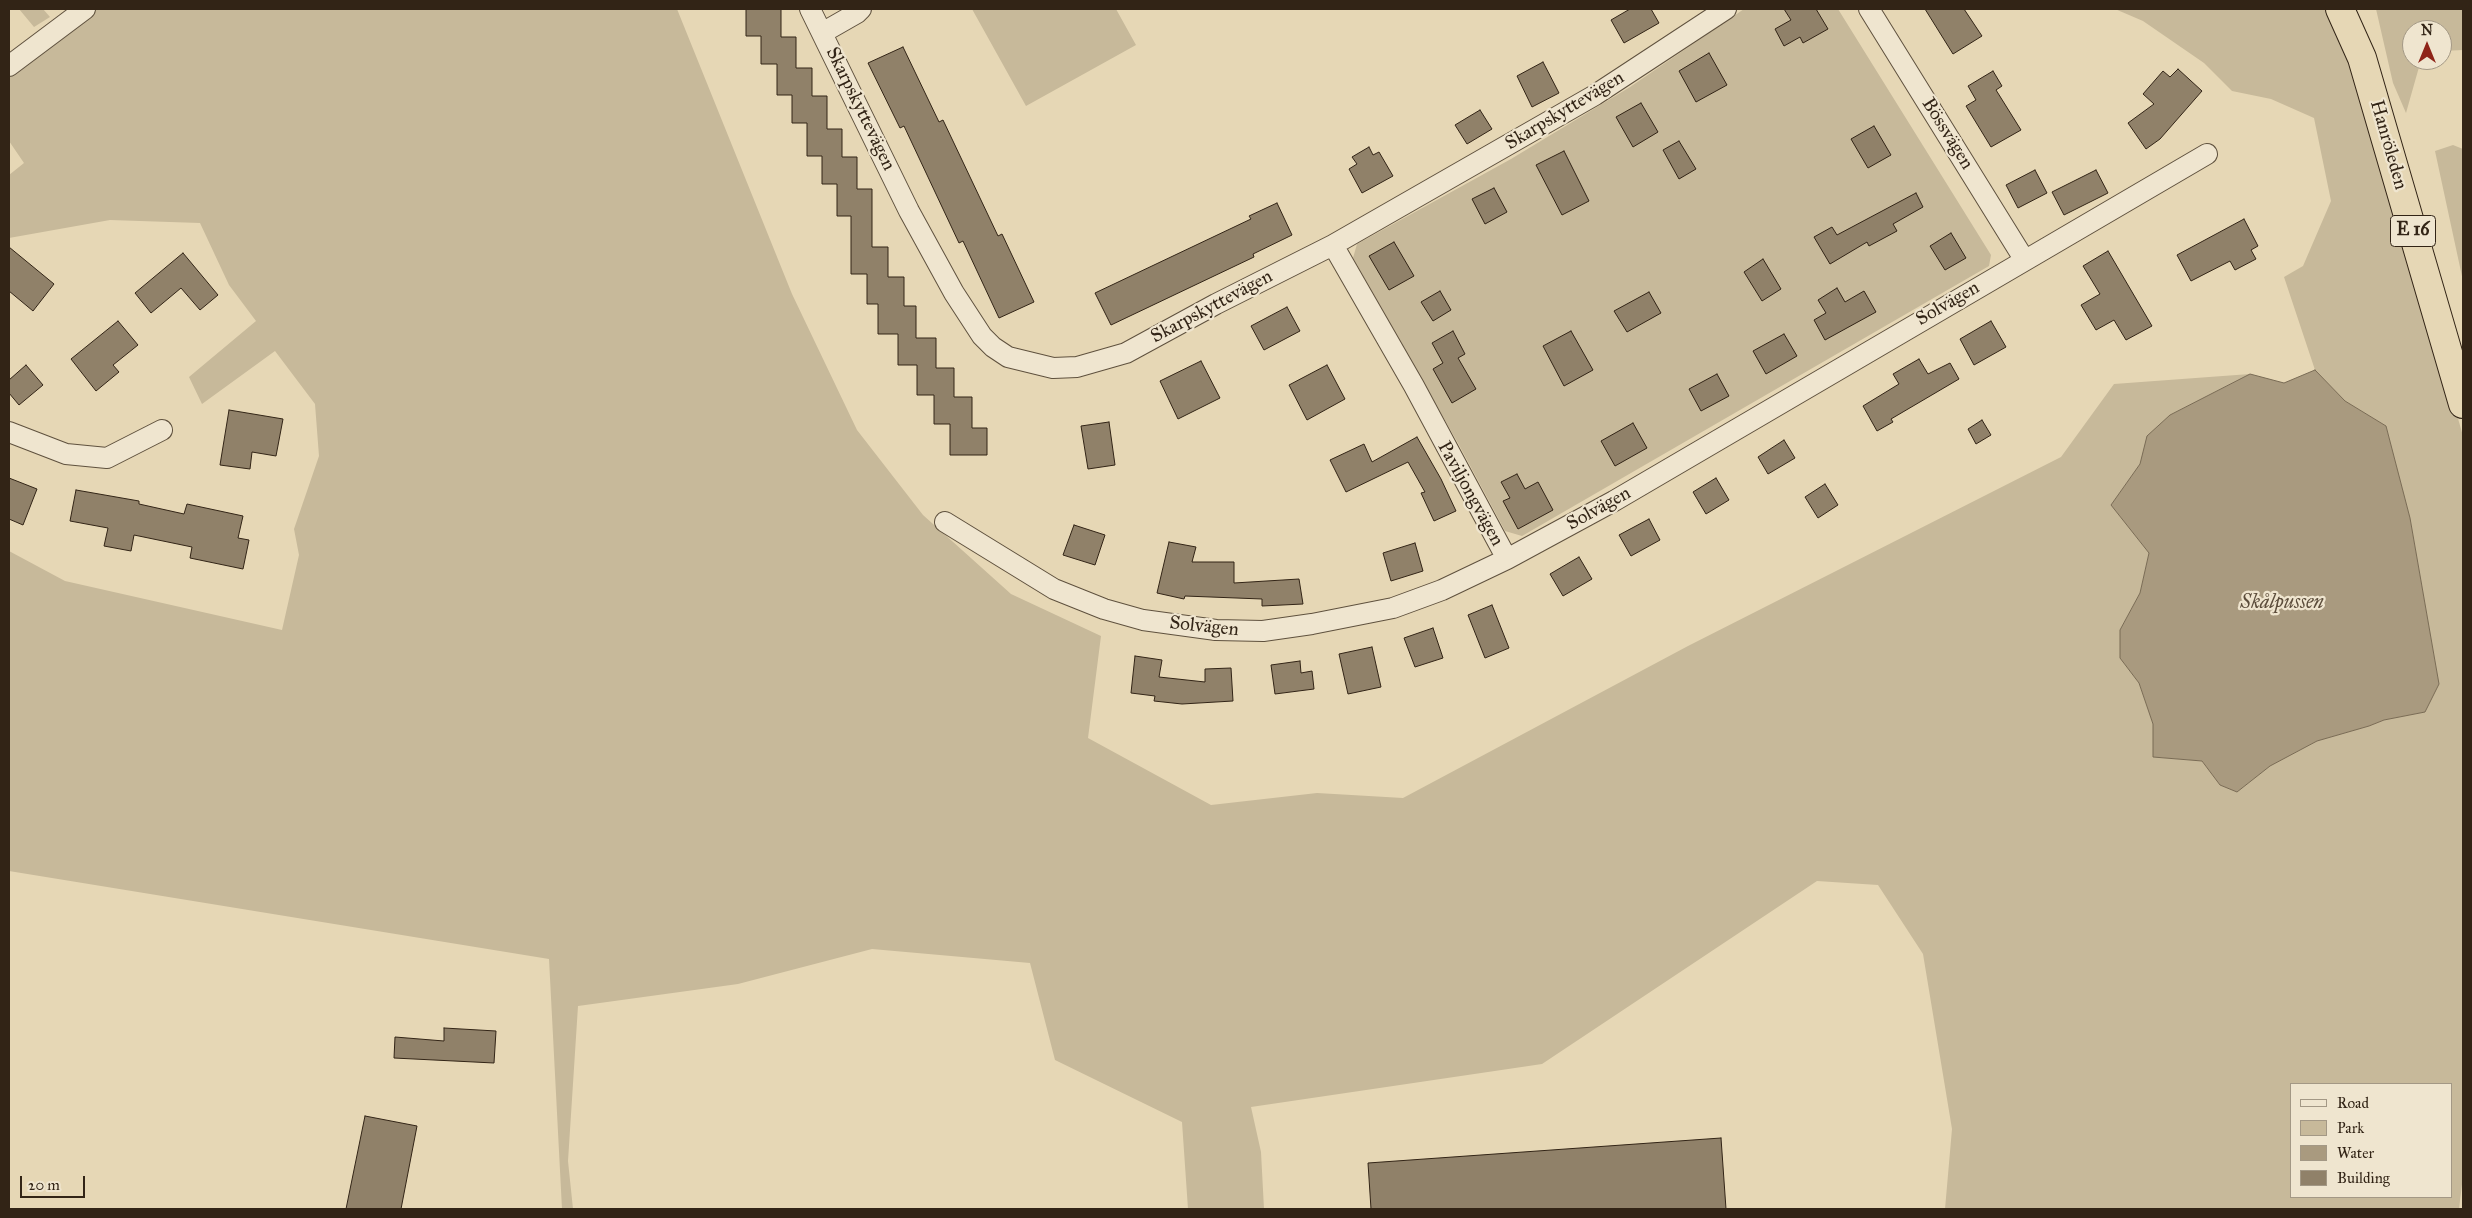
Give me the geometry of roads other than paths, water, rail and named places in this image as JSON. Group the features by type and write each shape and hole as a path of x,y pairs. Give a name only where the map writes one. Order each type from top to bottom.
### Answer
{"highway":[{"name":"Hanröleden","path":"2340,9 2362,58 2463,404"},
{"name":"Hanröleden","path":"2356,9 2362,58"}],"street":[{"path":"9,66 85,9"},
{"name":"Skarpskyttevägen","path":"810,9 909,211 954,293 982,336 993,347 1008,357 1053,368 1077,368 1104,361 1126,352 1333,245 1595,94 1726,9"},
{"name":"Skarpskyttevägen","path":"822,33 857,13 860,9"},
{"name":"Bössvägen","path":"1869,9 2024,260"},
{"name":"Solvägen","path":"945,522 1032,577 1096,606 1143,620 1216,630 1262,631 1366,615 1394,608 1442,590 1507,559 1614,501 2207,154"},
{"name":"Paviljongvägen","path":"1333,245 1414,386 1507,559"},
{"path":"9,432 66,454 107,458 162,430"}],"water":[{"name":"Skålpussen","path":"2315,370 2345,401 2386,426 2410,518 2439,684 2425,712 2384,720 2317,741 2270,766 2237,792 2220,785 2202,761 2153,757 2153,724 2139,683 2120,658 2120,630 2140,593 2149,553 2111,505 2140,464 2147,436 2170,415 2250,374 2284,383"}]}
